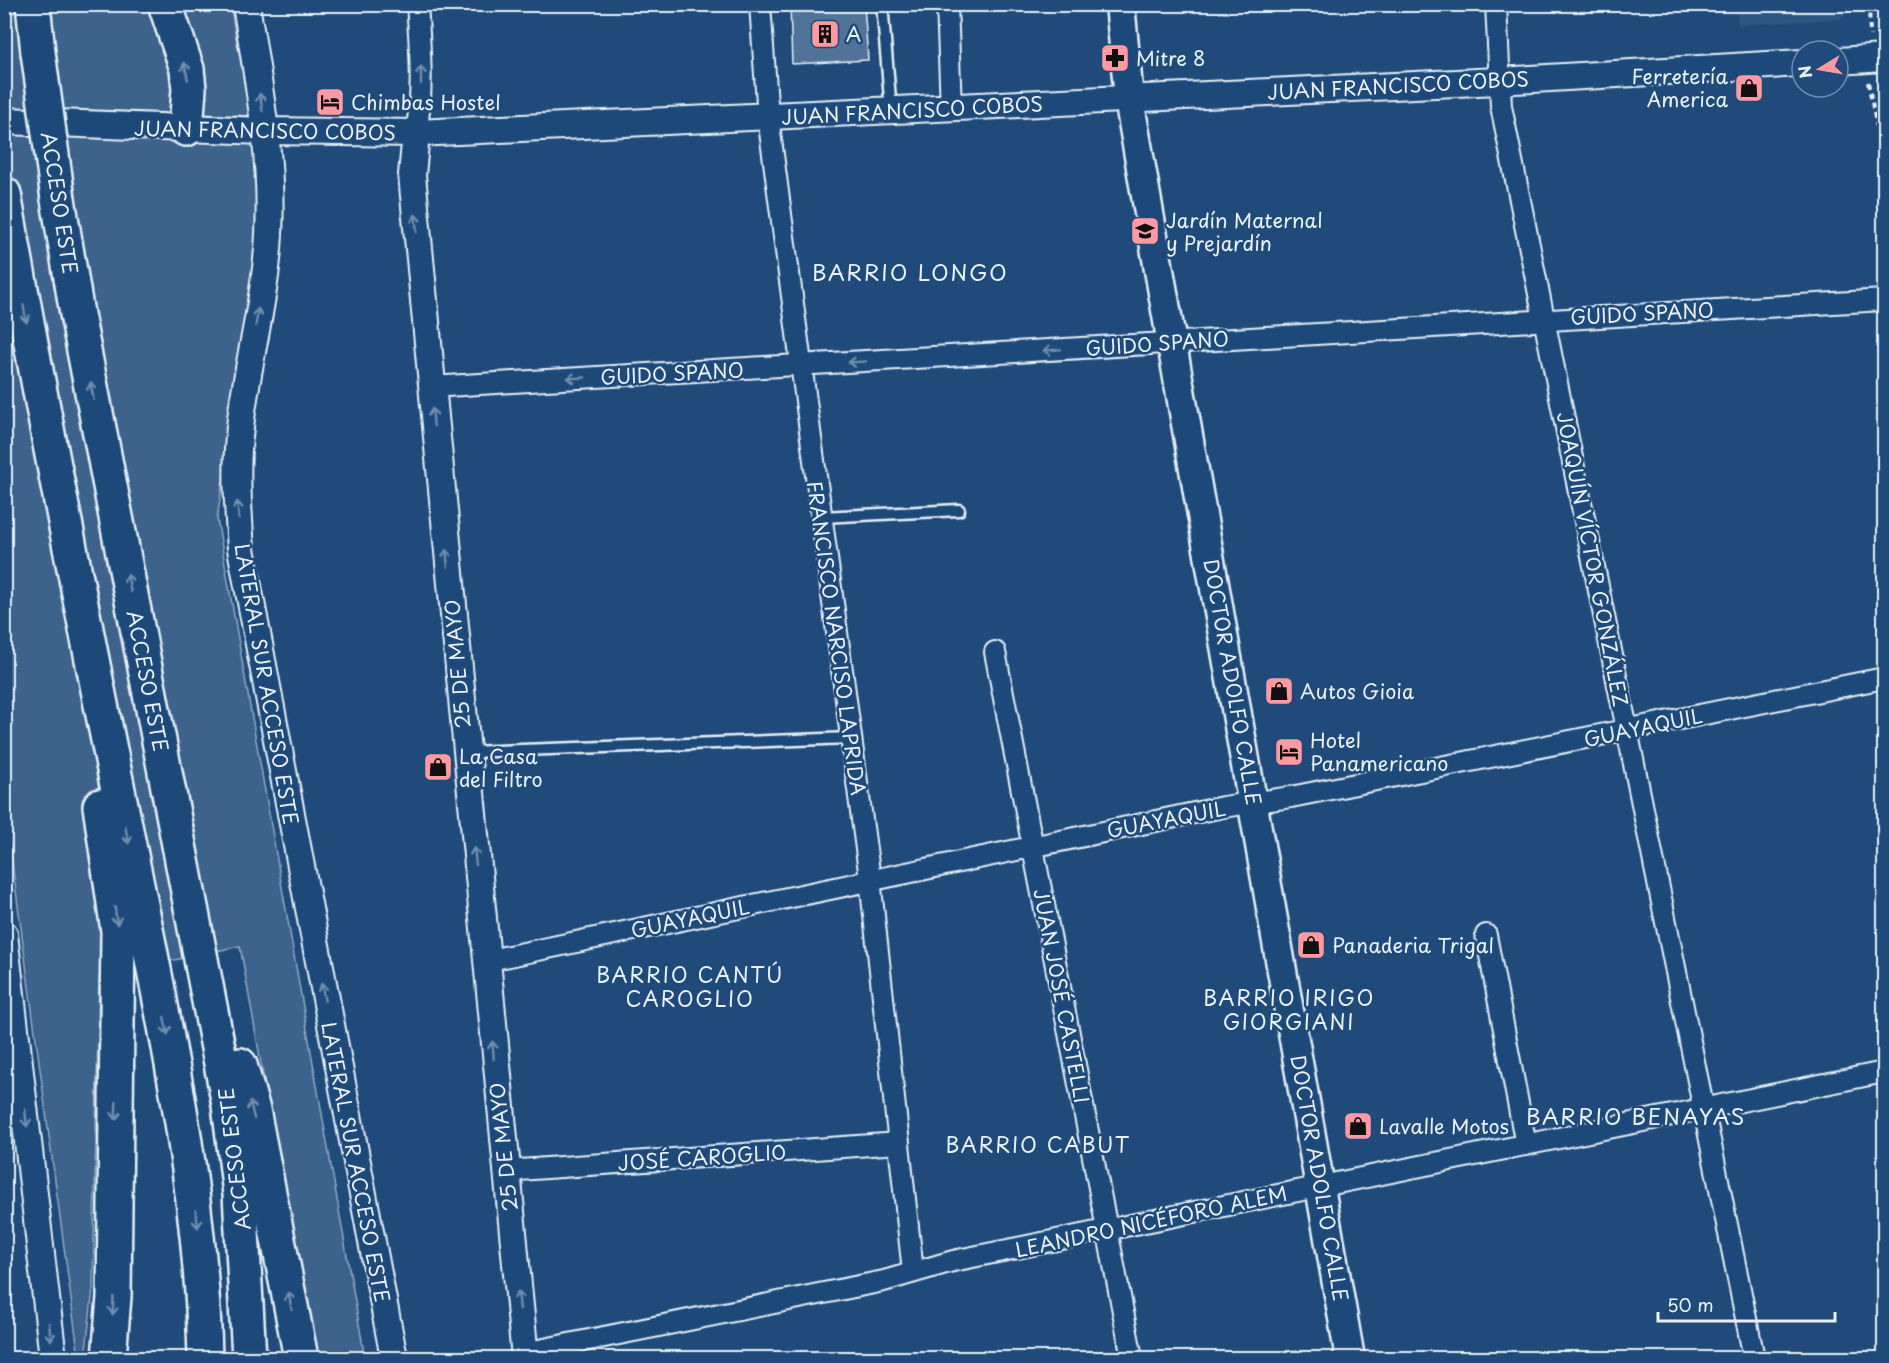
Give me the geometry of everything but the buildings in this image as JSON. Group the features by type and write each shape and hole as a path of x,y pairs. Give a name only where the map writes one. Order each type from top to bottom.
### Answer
{"highway":[{"name":"ACCESO ESTE","path":"33,4 58,200 183,867 208,986 230,1116 240,1194 249,1359"},
{"path":"165,4 187,69 189,89 186,129"},
{"path":"4,194 48,442 180,1100 198,1225 205,1359"},
{"path":"48,442 118,932 114,1296 109,1359"},
{"path":"183,867 253,1110 301,1359"}],"main road":[{"name":"DOCTOR ADOLFO CALLE","path":"1120,4 1129,99 1322,1186 1350,1359"}],"street":[{"name":"LATERAL SUR ACCESO ESTE","path":"246,4 266,131 270,190 269,237 239,428 237,490 241,549 393,1359"},
{"name":"25 DE MAYO","path":"417,4 422,69 421,102 412,175 430,387 524,1356"},
{"name":"FRANCISCO NARCISO LAPRIDA","path":"760,4 768,117 870,879 913,1272"},
{"path":"947,4 951,108"},
{"name":"JOAQUÍN VÍCTOR GONZÁLEZ","path":"1496,4 1501,106 1754,1359"},
{"path":"1850,60 1884,58"},
{"name":"JUAN FRANCISCO COBOS","path":"13,122 186,129 416,133 1498,81 1790,64"},
{"name":"GUIDO SPANO","path":"430,387 1544,318 1884,300"},
{"name":"JUAN JOSÉ CASTELLI","path":"994,652 1132,1359"},
{"name":"GUAYAQUIL","path":"485,962 1032,846 1254,802 1291,798 1884,678"},
{"path":"4,934 11,1045 53,1359"},
{"path":"1486,935 1526,1145"},
{"name":"LEANDRO NICÉFORO ALEM","path":"524,1356 884,1281 939,1264 1884,1072"},
{"name":"JOSÉ CAROGLIO","path":"505,1171 899,1143"}],"lane":[{"path":"882,4 891,111"},
{"path":"822,517 959,510"},
{"path":"465,752 851,738"}],"shaded area":[{"path":"4,5 230,5 252,123 260,240 217,519 365,1358 314,1358 240,946 99,976 93,1289 85,1358 79,1358 4,802"},
{"path":"1737,5 1849,5 1849,10 1840,19 1738,25"}],"place":[{"name":"A","path":"825,34"},
{"name":"Mitre 8","path":"1115,58"},
{"name":"Ferretería America","path":"1749,88"},
{"name":"Chimbas Hostel","path":"330,102"},
{"name":"Jardín Maternal y Prejardín","path":"1145,231"},
{"name":"Autos Gioia","path":"1279,691"},
{"name":"Hotel Panamericano","path":"1289,752"},
{"name":"La Casa del Filtro","path":"438,767"},
{"name":"Panaderia Trigal","path":"1311,945"},
{"name":"Lavalle Motos","path":"1358,1126"}],"district":[{"name":"BARRIO LONGO","path":"910,271"},
{"name":"BARRIO CANTÚ CAROGLIO","path":"690,986"},
{"name":"BARRIO IRIGO GIORGIANI","path":"1289,1009"},
{"name":"BARRIO BENAYAS","path":"1636,1115"},
{"name":"BARRIO CABUT","path":"1038,1144"}]}
